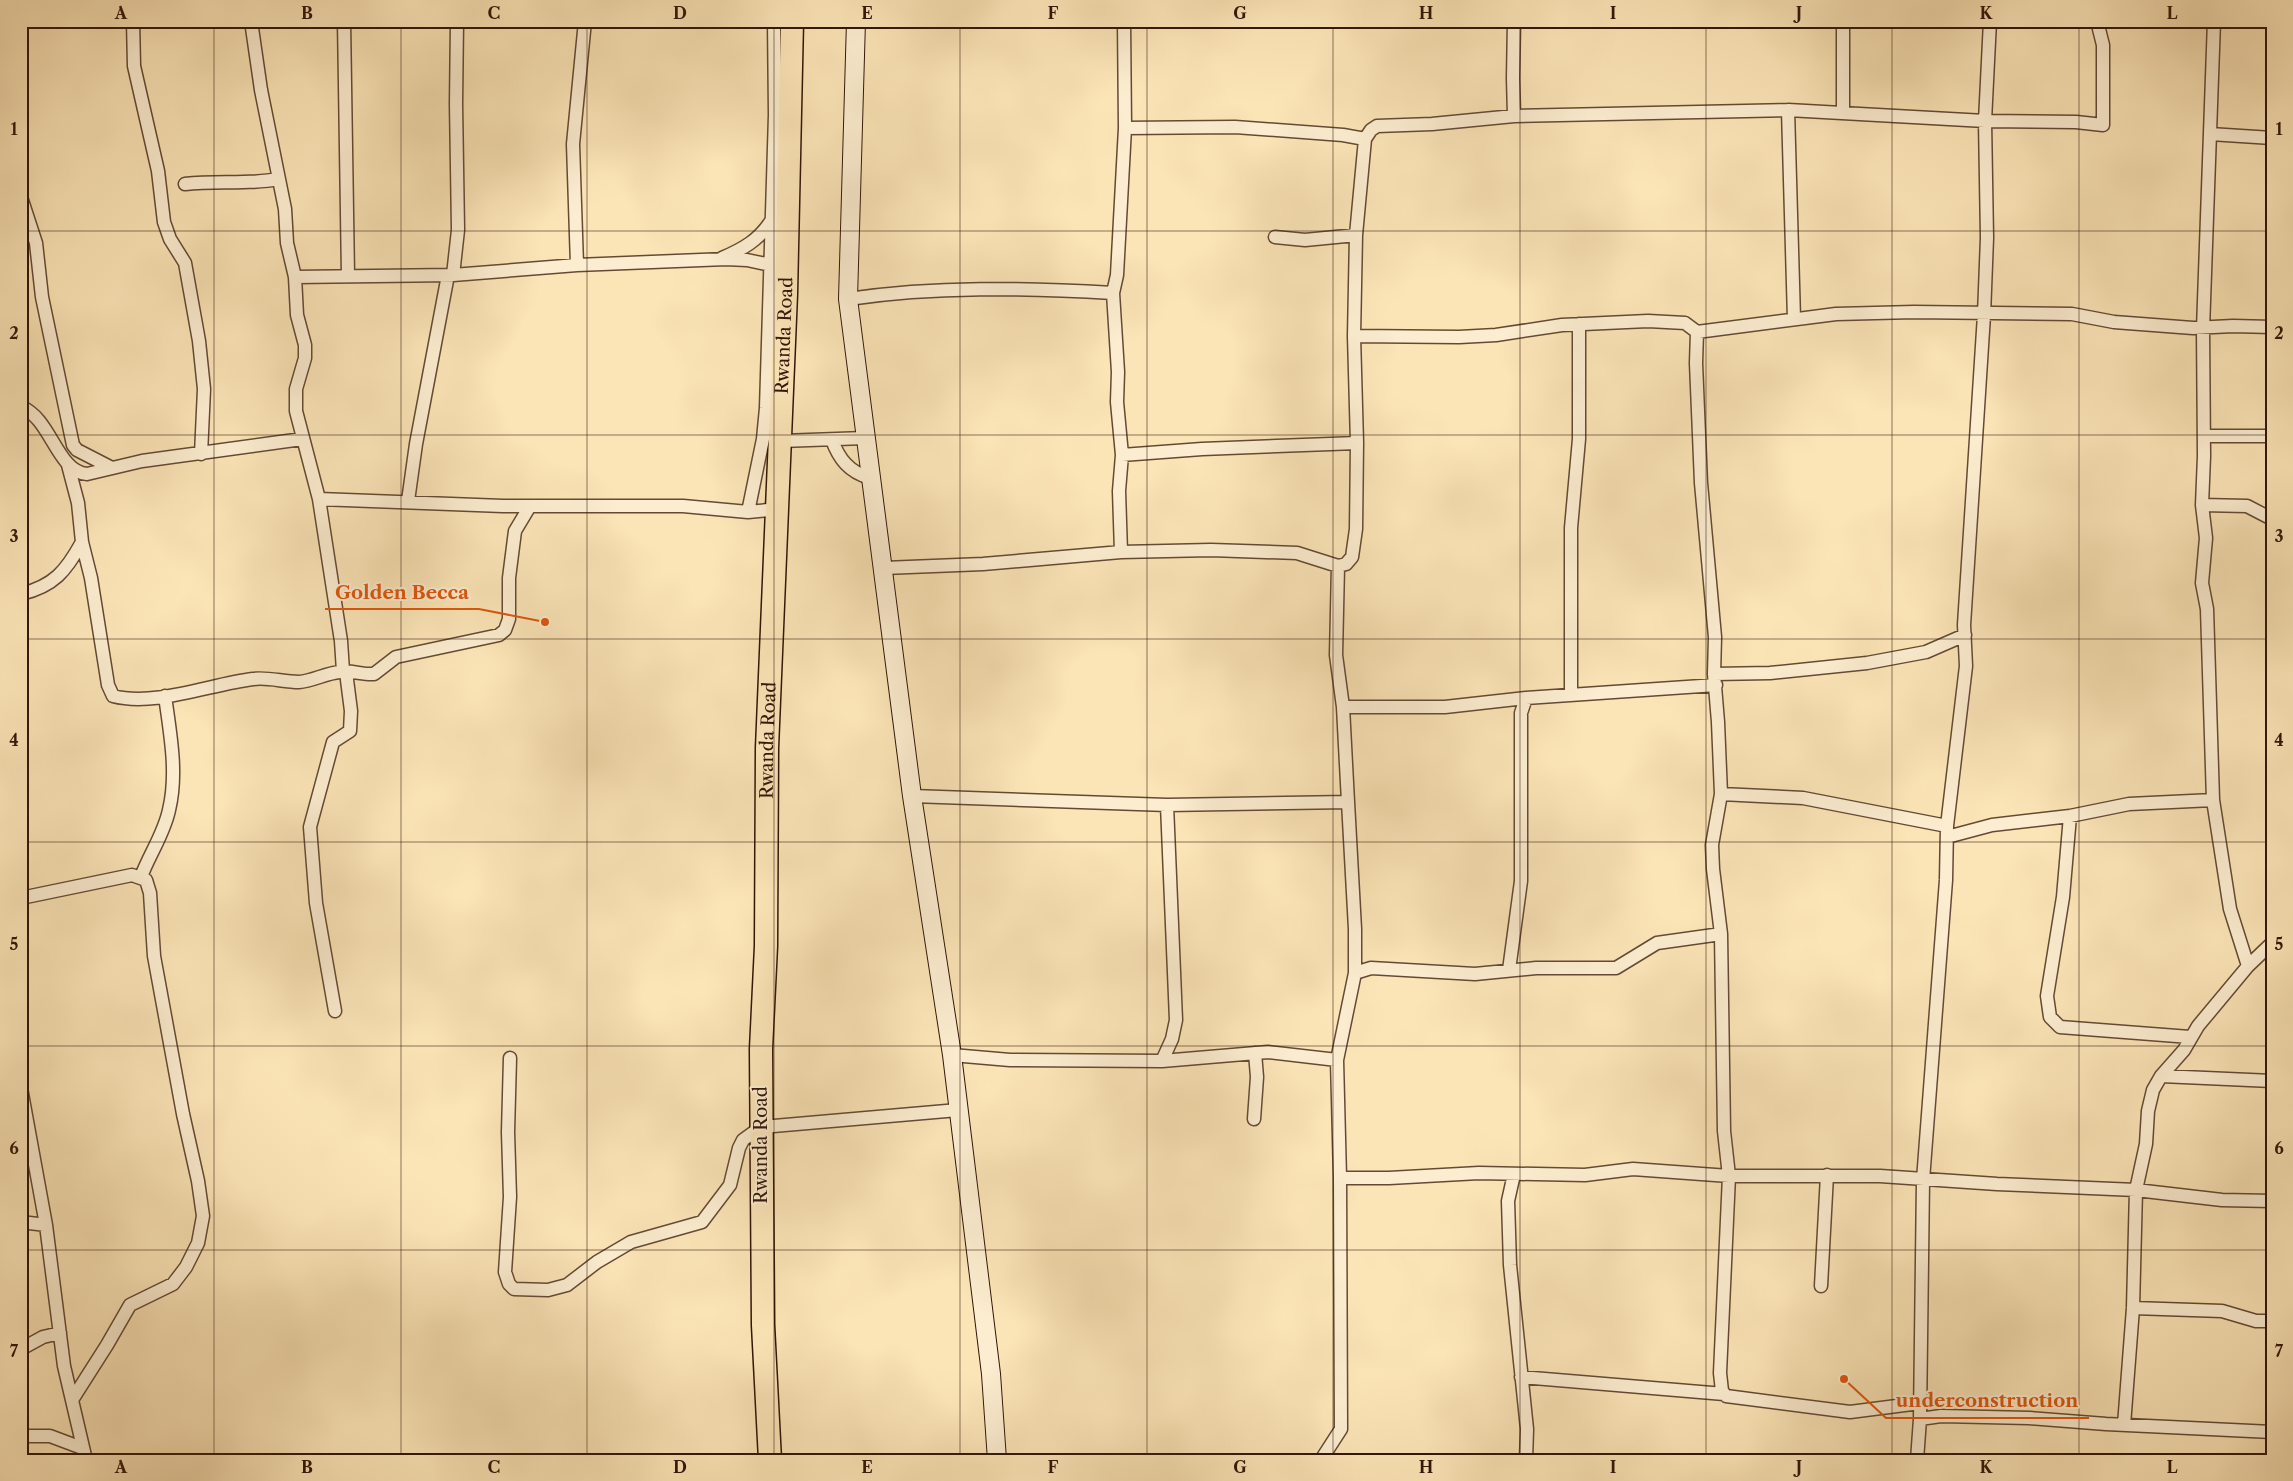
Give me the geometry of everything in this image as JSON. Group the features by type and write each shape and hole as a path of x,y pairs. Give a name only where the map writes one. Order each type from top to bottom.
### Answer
{"highway":[{"name":"Rwanda Road","path":"770,1460 763,1325 761,1049 766,946 768,748 779,509 788,234 792,21"}],"street":[{"path":"133,21 134,66 158,171 164,222 170,238 185,263 199,341 204,389 201,454"},
{"path":"251,21 261,90 284,209 287,243 295,277 297,315 305,346 305,358 295,400 302,440 320,499 351,711 350,731 334,742 310,827 316,903 335,1011"},
{"path":"344,21 348,276"},
{"path":"408,501 416,444 458,230 457,21"},
{"path":"576,265 573,144 585,21"},
{"path":"748,512 763,439 766,408 775,115 774,21"},
{"path":"856,21 848,299 912,796 952,1055 991,1374 997,1460"},
{"path":"1121,552 1119,491 1122,455 1117,402 1118,372 1113,293 1117,274 1125,128 1124,21"},
{"path":"1514,21 1514,116"},
{"path":"1843,21 1843,113"},
{"path":"1916,1460 1920,1419 1923,1180 1946,880 1947,831 1966,666 1964,635 1984,315 1986,238 1985,121 1990,21"},
{"path":"884,568 983,564 1121,552 1257,550 1297,554 1338,566 1346,564 1352,557 1356,529 1357,443 1354,336 1356,235 1365,139 1371,130 1378,126 1432,124 1514,116 1788,110 1985,121 2076,122 2103,126 2103,44 2097,21"},
{"path":"2214,21 2203,328 2204,436 2202,505 2206,538 2202,583 2207,609 2213,800 2230,909 2248,966"},
{"path":"1788,110 1794,319"},
{"path":"1125,128 1236,127 1344,135 1365,139"},
{"path":"2210,134 2272,138"},
{"path":"185,184 209,181 257,184 278,179"},
{"path":"21,197 36,243 42,297 73,445 77,450 112,468"},
{"path":"720,259 753,242 763,234 771,221"},
{"path":"1275,237 1305,240 1356,235"},
{"path":"295,277 450,275 576,265 720,259 747,260 770,265"},
{"path":"848,299 916,291 1004,288 1113,293"},
{"path":"1354,336 1459,337 1579,324 1648,321 1685,323 1697,332 1846,314 1914,312 1984,315 2072,314 2114,322 2203,328 2233,326 2272,327"},
{"path":"1571,694 1571,528 1579,437 1579,324"},
{"path":"1697,332 1696,363 1701,483 1715,637 1715,679 1721,794 1712,845 1721,934 1724,1131 1729,1176 1720,1373 1724,1394"},
{"path":"21,407 28,409 41,422 68,464 78,502 82,542 110,692 118,697 149,698 165,696 253,679 268,678 299,682 344,672 374,674 396,657 492,637 505,630 509,619 509,578 515,531 530,506"},
{"path":"2204,436 2272,436"},
{"path":"781,441 865,438"},
{"path":"68,464 80,473 87,474 142,461 302,440"},
{"path":"832,440 838,455 848,467 870,478"},
{"path":"1122,455 1202,449 1357,443"},
{"path":"320,499 530,506 683,506 748,512 779,509"},
{"path":"2202,505 2247,506 2272,519"},
{"path":"21,594 44,587 56,579 70,563 82,542"},
{"path":"1321,1460 1341,1429 1340,1178 1337,1060 1355,973 1355,929 1343,707 1336,655 1338,566"},
{"path":"1343,707 1445,708 1886,660 1926,652 1964,635"},
{"path":"141,877 161,834 169,810 172,789 173,758 165,696"},
{"path":"1509,970 1521,881 1521,713 1526,698"},
{"path":"1721,794 1803,798 1947,831 2070,816 2129,804 2213,800"},
{"path":"912,796 1167,805 1348,802"},
{"path":"1162,1061 1172,1039 1176,1020 1167,805"},
{"path":"2070,816 2063,897 2046,996 2050,1017 2060,1027 2190,1037"},
{"path":"21,898 132,875 146,880 150,894 154,956 203,1216 198,1243 186,1267 173,1284 130,1305 107,1346 72,1400"},
{"path":"1355,973 1371,968 1475,974 1509,970 1616,968 1657,943 1721,934"},
{"path":"2124,1425 2133,1308 2136,1190 2146,1144 2148,1111 2152,1090 2161,1076 2184,1050 2190,1037 2248,966 2272,943"},
{"path":"952,1055 1010,1060 1162,1061 1255,1053 1293,1054 1337,1060"},
{"path":"1254,1119 1257,1077 1255,1053"},
{"path":"510,1058 508,1132 510,1197 505,1272 509,1284 514,1289 548,1290 567,1285 597,1262 631,1242 702,1222 730,1185 739,1148 743,1140 761,1126 958,1110"},
{"path":"2161,1076 2272,1081"},
{"path":"21,1088 25,1128 46,1225 60,1333 84,1454"},
{"path":"1340,1178 1389,1178 1479,1173 1585,1175 1633,1169 1729,1176 1880,1176 1923,1180 2136,1190 2222,1200 2272,1201"},
{"path":"1514,1174 1508,1201 1510,1265 1527,1429 1526,1460"},
{"path":"1821,1286 1827,1175"},
{"path":"21,1222 46,1225"},
{"path":"2133,1308 2222,1311 2256,1321 2272,1321"},
{"path":"21,1349 43,1337 60,1333"},
{"path":"1521,1377 1724,1394 1726,1396 1850,1412 1920,1403"},
{"path":"1920,1419 1941,1416 2029,1418 2124,1425 2272,1432"},
{"path":"21,1436 50,1436 84,1454"}],"place":[{"name":"Golden Becca","path":"545,622"},
{"name":"underconstruction","path":"1844,1379"}]}
